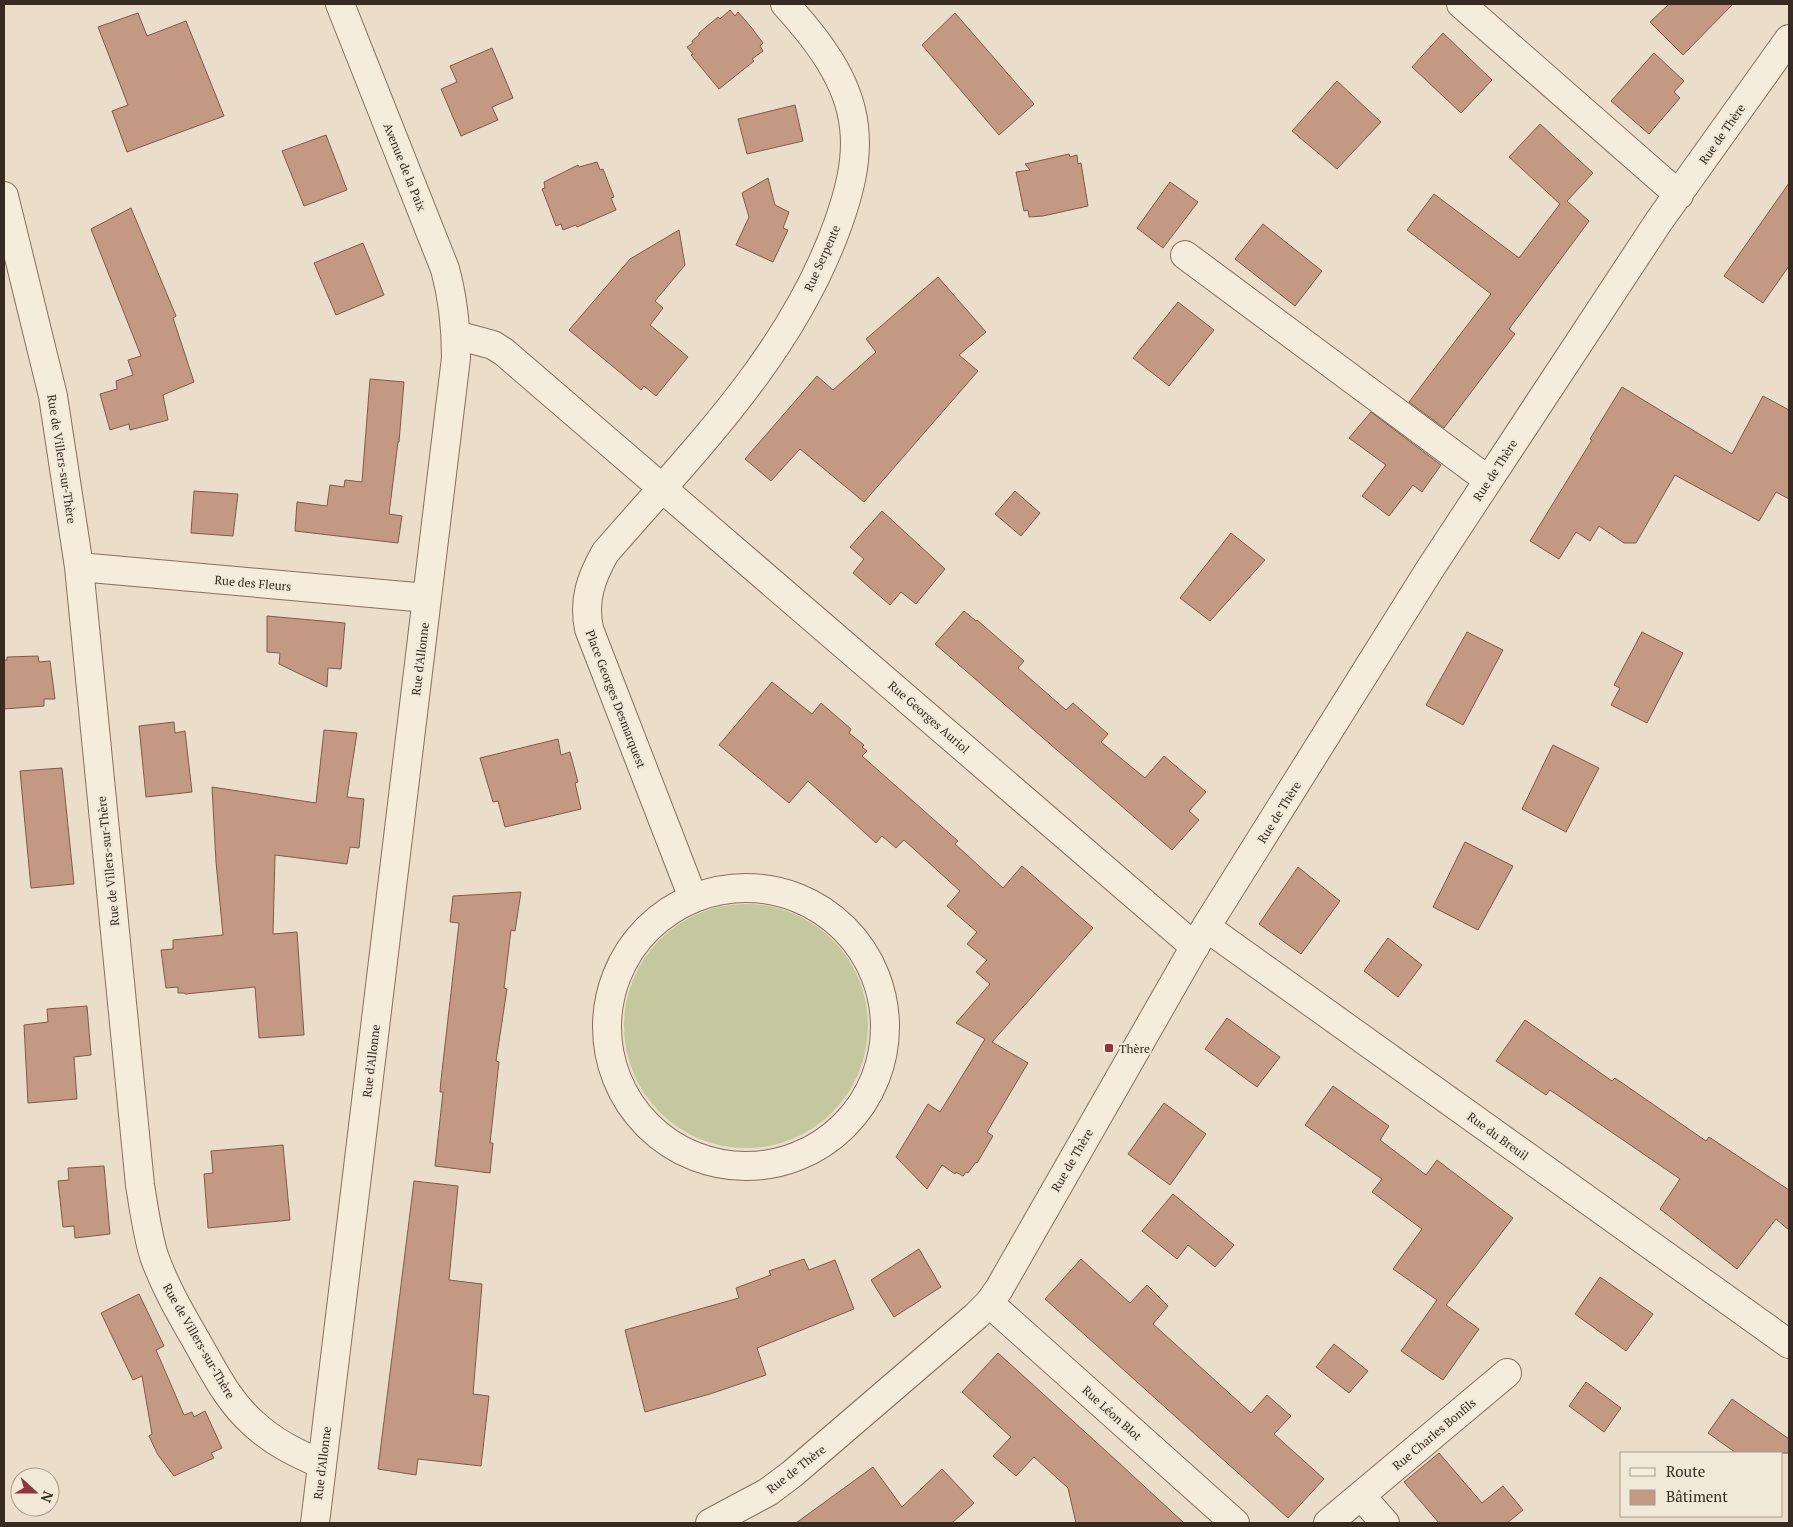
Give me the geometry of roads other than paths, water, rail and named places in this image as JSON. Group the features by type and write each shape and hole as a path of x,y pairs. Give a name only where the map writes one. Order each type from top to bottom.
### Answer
{"street":[{"name":"Avenue de la Paix","path":"340,4 439,251 451,293 456,335 454,382 427,598"},
{"name":"Rue Serpente","path":"662,487 742,395 783,336 828,251 849,190 854,166 855,147 854,126 850,107 843,87 818,42 785,4"},
{"path":"1461,4 1679,195"},
{"name":"Rue de Thère","path":"710,1523 768,1492 792,1474 989,1303 1201,937 1430,569 1659,222 1789,38"},
{"name":"Rue de Villers-sur-Thère","path":"4,196 53,396 79,568 140,1185 154,1255 167,1290 214,1373 235,1404 269,1437 290,1450 321,1464"},
{"path":"1185,255 1488,480"},
{"path":"456,335 493,345 504,352 662,487"},
{"name":"Place Georges Desmarquest","path":"662,487 605,553 597,567 591,584 586,615 589,630 692,898"},
{"name":"Rue Georges Auriol","path":"662,487 1201,937"},
{"name":"Rue des Fleurs","path":"79,568 427,598"},
{"name":"Rue d'Allonne","path":"315,1523 427,598"},
{"path":"756,888 778,891 799,898 818,907 846,930 864,953 874,973 881,993 885,1037 874,1079 865,1099 847,1122 819,1145 800,1155 779,1162 757,1166 736,1166 714,1162 693,1155 674,1146 640,1118 618,1080 611,1060 607,1038 610,995 618,974 627,954 645,932 673,908 692,898 713,891 756,888"},
{"name":"Rue du Breuil","path":"1201,937 1789,1344"},
{"name":"Rue Léon Blot","path":"989,1303 1235,1523"},
{"name":"Rue Charles Bonfils","path":"1328,1523 1507,1373"},
{"path":"1361,1496 1385,1523"}],"place":[{"name":"Thère","path":"1109,1048"}]}
